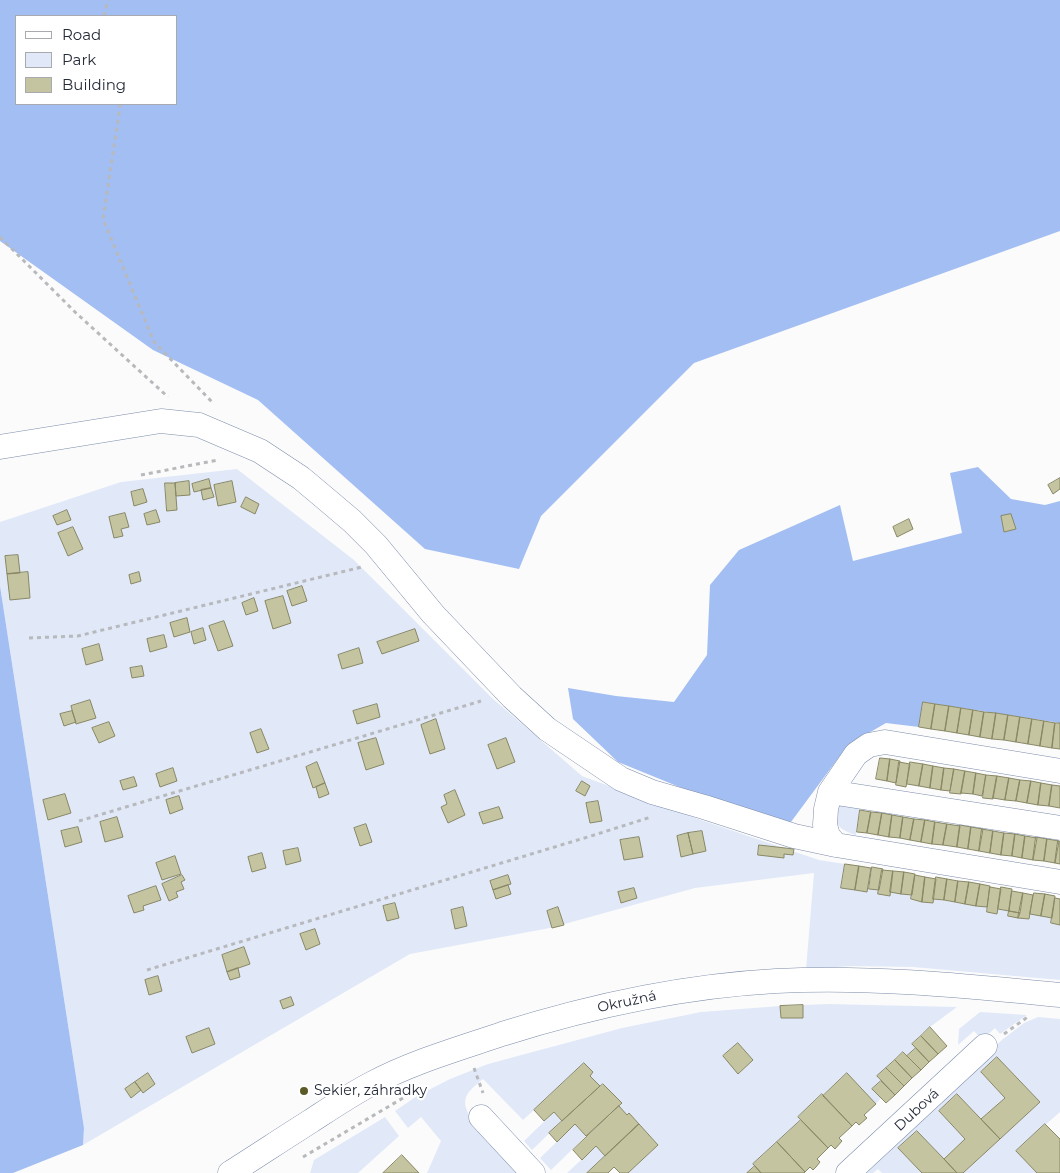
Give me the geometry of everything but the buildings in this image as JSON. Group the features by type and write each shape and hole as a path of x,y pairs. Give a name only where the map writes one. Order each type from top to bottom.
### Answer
{"street":[{"path":"0,447 161,421 199,425 260,451 301,478 352,521 376,545 433,614 512,697 547,728 621,779 652,792 794,836 836,845 1060,882"},
{"path":"836,845 828,836 824,825 830,792 856,754 869,745 885,742 1060,771"},
{"path":"830,792 1060,828"},
{"name":"Okružná","path":"230,1173 342,1101 371,1084 403,1069 521,1028 577,1012 638,998 710,987 775,981 835,980 892,981 1060,995"},
{"name":"Dubová","path":"848,1173 985,1046"},
{"path":"481,1117 533,1173"}],"path":[{"path":"104,15 108,0"},
{"path":"120,105 103,220 154,342 220,410"},
{"path":"0,237 75,312 170,398"},
{"path":"141,475 223,458"},
{"path":"29,638 78,636 361,567 391,564"},
{"path":"80,821 486,699 512,697"},
{"path":"147,970 652,816"},
{"path":"985,1046 1030,1016"},
{"path":"474,1069 481,1087"},
{"path":"297,1161 410,1093"}],"green space":[{"path":"237,469 354,560 492,698 582,776 698,819 819,860 845,864 841,888 866,892 867,889 879,890 879,894 889,896 890,892 912,895 911,900 932,903 933,899 988,907 987,912 997,914 998,909 1009,911 1008,916 1029,919 1030,914 1052,918 1051,923 1060,925 1060,980 913,967 851,966 806,969 814,873 695,888 550,928 410,954 83,1145 84,1128 0,586 0,522 121,482"},
{"path":"861,802 856,835 838,825 835,805"},
{"path":"803,1005 957,1007 912,1043 916,1048 907,1056 903,1052 878,1076 881,1081 872,1089 881,1098 876,1104 847,1074 799,1116 801,1120 753,1164 755,1166 747,1173 628,1173 658,1145 629,1113 627,1115 619,1106 622,1103 603,1084 600,1086 590,1076 534,1110 523,1120 483,1079 469,1092 465,1101 471,1118 523,1173 427,1173 441,1141 421,1117 408,1128 395,1111 417,1096 450,1079 488,1064 622,1028 701,1012 780,1006 781,1018 803,1018","holes":["738,1043 753,1060 738,1073"]},
{"path":"980,1012 1027,1015 1000,1034 995,1028 982,1040 974,1031 958,1045 959,1029"},
{"path":"1038,1017 1060,1019 1060,1112 1016,1151 1037,1173 963,1173 1040,1102 997,1057 981,1072 1005,1098 981,1119 957,1094 939,1111 965,1139 944,1159 917,1131 898,1148 922,1173 882,1173 878,1169 873,1173 858,1173 1003,1039 1024,1023"},
{"path":"554,1112 562,1121 532,1150 524,1141"},
{"path":"385,1117 399,1136 358,1173 310,1173 314,1160"},
{"path":"575,1124 586,1136 551,1170 540,1158"},
{"path":"596,1146 605,1156 587,1173 567,1173"}],"shaded area":[{"path":"0,0 1060,0 1060,231 694,363 541,516 519,569 425,549 258,400 153,350 0,241"},
{"path":"978,467 1011,499 1045,505 1060,501 1060,723 923,702 919,727 886,723 848,745 785,830 618,762 573,719 568,688 616,696 674,702 707,655 710,585 739,550 840,505 853,561 962,533 950,473"},
{"path":"0,586 84,1128 83,1145 13,1173 0,1173"}],"place":[{"name":"Sekier, záhradky","path":"304,1091"}]}
